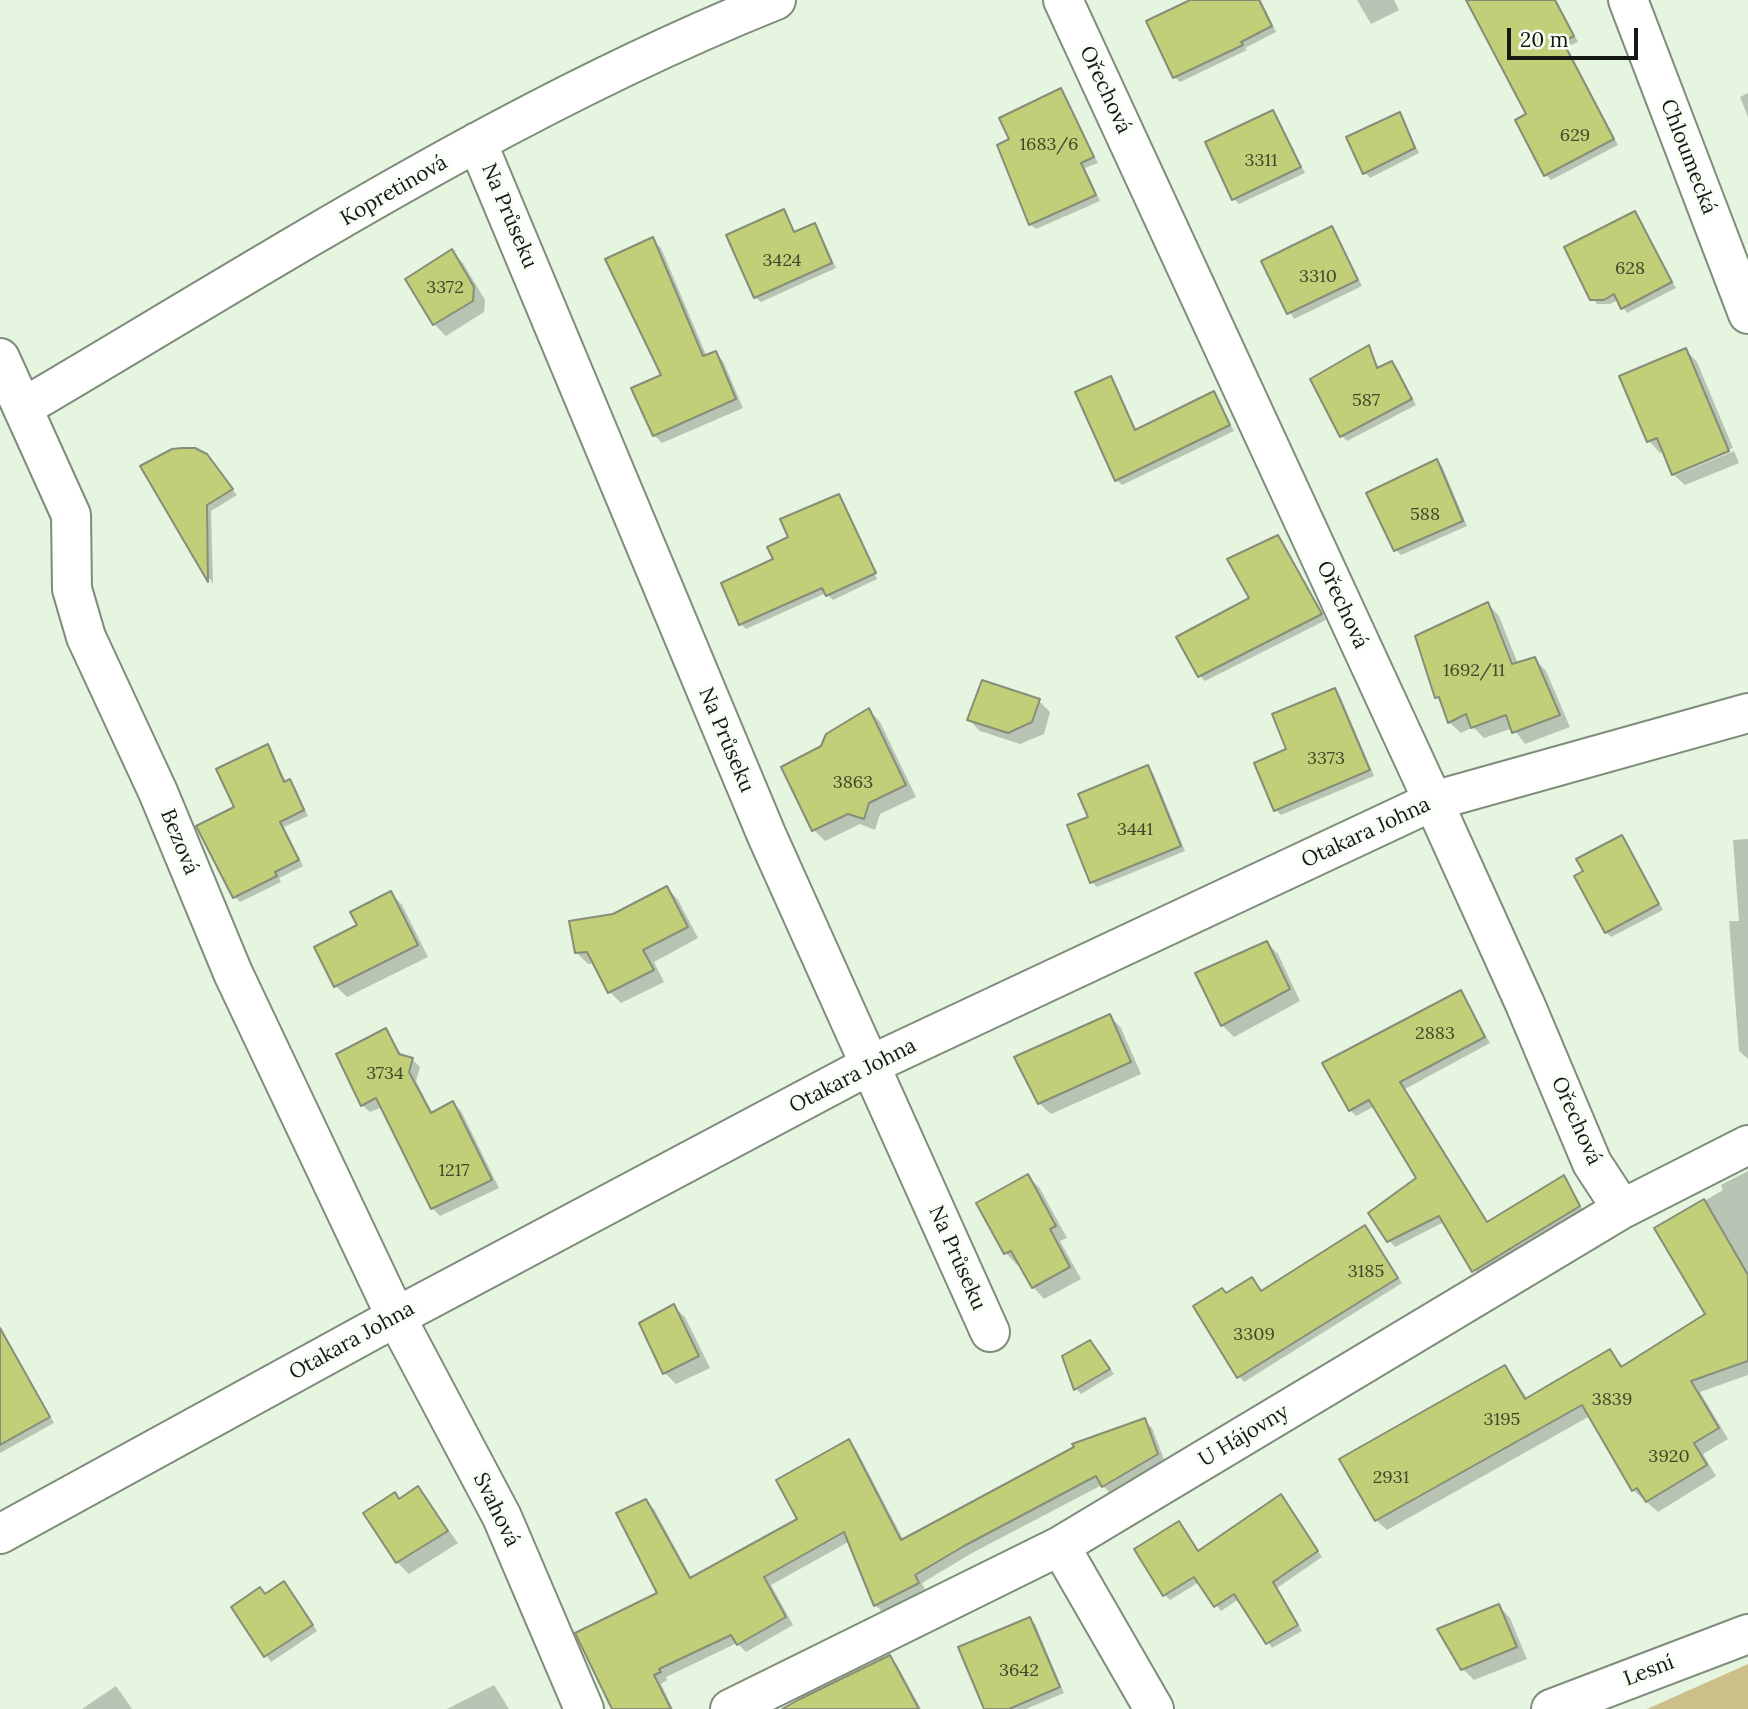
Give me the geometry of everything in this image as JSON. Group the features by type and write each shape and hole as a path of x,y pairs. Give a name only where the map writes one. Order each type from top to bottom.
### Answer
{"street":[{"name":"Kopretinová","path":"24,407 477,142 698,31 776,0"},
{"name":"Ořechová","path":"1063,0 1525,1004 1592,1163 1622,1209"},
{"name":"Chloumecká","path":"1629,0 1748,314"},
{"name":"Na Průseku","path":"477,142 766,836 990,1332"},
{"name":"Bezová","path":"0,358 71,515 72,589 86,637 158,792 233,973 396,1317"},
{"name":"Otakara Johna","path":"0,1534 396,1317 870,1065 1433,802 1748,713"},
{"name":"U Hájovny","path":"730,1709 1060,1546 1622,1209 1748,1145"},
{"name":"Svahová","path":"396,1317 502,1517 584,1709"},
{"path":"1060,1546 1154,1709"},
{"name":"Lesní","path":"1550,1709 1748,1634"}],"shaded area":[{"path":"1748,1664 1748,1709 1647,1709"}],"building":[{"path":"1190,0 1259,0 1272,26 1241,42 1243,45 1173,78 1146,21"},
{"path":"1466,0 1555,0 1574,36 1563,42 1614,139 1544,176 1515,120 1526,114"},
{"path":"1061,88 1094,157 1081,163 1096,195 1029,225 997,145 1009,139 999,118"},
{"path":"1273,110 1301,167 1232,200 1205,142"},
{"path":"1400,112 1415,148 1363,174 1346,137"},
{"path":"784,209 794,232 815,223 832,263 754,298 726,235"},
{"path":"1635,211 1672,282 1621,309 1614,294 1604,300 1590,300 1564,247"},
{"path":"1332,226 1358,280 1287,314 1261,261"},
{"path":"653,237 703,356 716,351 736,399 653,436 631,388 661,375 605,259"},
{"path":"452,249 474,287 473,301 433,325 405,279"},
{"path":"1369,345 1377,368 1392,361 1412,399 1340,437 1310,379"},
{"path":"1686,348 1729,451 1672,475 1657,438 1647,442 1619,376"},
{"path":"1111,376 1135,430 1214,391 1230,425 1115,481 1075,392"},
{"path":"195,448 207,454 233,489 207,505 208,582 140,466 172,449"},
{"path":"1437,459 1463,521 1394,551 1366,493"},
{"path":"839,494 876,573 826,596 822,588 739,625 721,583 773,559 767,547 788,537 780,519"},
{"path":"1278,535 1322,614 1198,677 1176,637 1249,598 1227,559"},
{"path":"1488,602 1512,664 1535,657 1560,715 1512,733 1506,715 1471,728 1466,714 1448,723 1439,697 1435,698 1415,636"},
{"path":"982,680 1040,699 1032,722 1008,733 967,720"},
{"path":"1335,688 1370,770 1274,811 1254,763 1286,749 1272,714"},
{"path":"869,708 906,785 869,803 864,819 848,814 812,831 781,767 821,746 826,734"},
{"path":"268,744 284,782 290,779 304,810 280,822 299,860 275,872 277,876 233,898 196,826 234,807 216,769"},
{"path":"1148,765 1181,846 1090,883 1067,825 1088,817 1078,794"},
{"path":"1622,835 1659,904 1605,933 1574,876 1583,871 1576,859"},
{"path":"667,886 688,927 643,950 654,970 608,993 587,952 575,953 569,921 613,914"},
{"path":"391,891 418,945 334,987 314,947 357,925 350,912"},
{"path":"1267,941 1290,989 1221,1026 1195,973"},
{"path":"1461,990 1485,1037 1400,1082 1487,1222 1564,1175 1580,1206 1472,1272 1439,1216 1387,1242 1368,1213 1416,1178 1369,1100 1349,1111 1322,1063"},
{"path":"1110,1014 1131,1062 1038,1104 1014,1057"},
{"path":"386,1028 399,1054 413,1058 409,1072 431,1113 453,1101 492,1180 431,1209 376,1098 361,1106 336,1054"},
{"path":"1028,1174 1056,1226 1050,1229 1070,1267 1032,1288 1011,1251 1004,1254 976,1203"},
{"path":"1704,1199 1748,1275 1748,1361 1691,1381 1719,1428 1694,1443 1707,1465 1646,1502 1637,1488 1632,1491 1582,1405 1375,1521 1339,1459 1505,1365 1525,1399 1610,1349 1621,1367 1705,1314 1654,1228"},
{"path":"1365,1225 1398,1278 1237,1378 1193,1306 1222,1288 1226,1293 1252,1277 1261,1291"},
{"path":"674,1304 699,1356 663,1374 639,1323"},
{"path":"0,1328 50,1417 0,1445"},
{"path":"1090,1340 1110,1369 1074,1390 1062,1356"},
{"path":"1145,1418 1158,1454 1102,1487 1096,1476 964,1546 915,1575 919,1583 874,1606 844,1532 764,1577 786,1617 737,1645 731,1635 659,1669 661,1672 654,1675 671,1709 612,1709 575,1633 657,1593 616,1513 646,1499 690,1578 797,1519 776,1480 849,1439 901,1540 1074,1447 1072,1444"},
{"path":"418,1486 448,1531 396,1563 363,1513 395,1492 399,1499"},
{"path":"1281,1494 1318,1551 1273,1582 1298,1625 1266,1644 1234,1594 1214,1607 1194,1577 1163,1596 1134,1549 1179,1521 1198,1551"},
{"path":"284,1581 313,1625 264,1657 231,1607 260,1587 265,1594"},
{"path":"1499,1604 1517,1647 1461,1670 1437,1629"},
{"path":"1030,1617 1060,1687 1009,1709 984,1709 958,1647"},
{"path":"890,1655 919,1709 782,1709 798,1700"}]}
